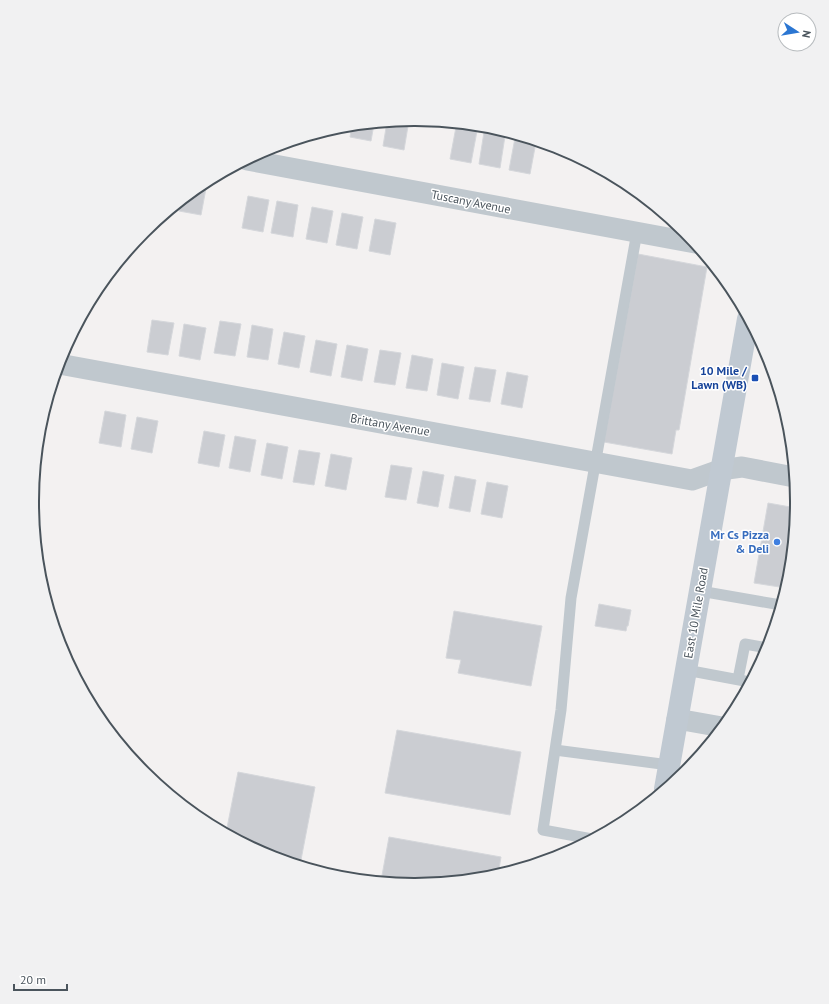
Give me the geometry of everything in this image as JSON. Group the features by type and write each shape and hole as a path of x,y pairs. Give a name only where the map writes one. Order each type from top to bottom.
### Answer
{"main road":[{"name":"East 10 Mile Road","path":"666,781 747,327"}],"street":[{"name":"Tuscany Avenue","path":"256,162 685,241"},
{"name":"Brittany Avenue","path":"65,365 692,480 720,470 742,467 789,476"},
{"path":"677,719 716,726"}],"lane":[{"path":"585,837 543,830 561,710 571,598 637,232"},
{"path":"700,591 776,604"},
{"path":"738,679 745,644 761,647"},
{"path":"686,670 745,681"},
{"path":"555,750 669,765"}],"building":[{"path":"408,126 404,150 383,146 386,127"},
{"path":"373,129 371,141 350,137 351,132"},
{"path":"456,129 477,132 471,163 450,159"},
{"path":"484,133 505,137 500,168 479,164"},
{"path":"515,140 535,146 530,174 509,170"},
{"path":"206,190 201,215 179,211 186,204"},
{"path":"248,196 269,200 263,232 242,228"},
{"path":"277,201 298,205 293,237 271,233"},
{"path":"312,207 333,211 327,243 306,239"},
{"path":"342,213 363,217 357,249 336,245"},
{"path":"375,219 396,223 390,255 369,251"},
{"path":"638,254 707,267 679,430 676,430 672,454 604,442"},
{"path":"152,320 174,323 168,355 147,352"},
{"path":"220,321 241,324 235,356 214,353"},
{"path":"184,324 206,328 200,360 179,356"},
{"path":"252,325 273,329 268,360 247,357"},
{"path":"284,332 305,336 299,368 278,364"},
{"path":"316,340 337,344 331,376 310,372"},
{"path":"347,345 368,349 362,381 341,377"},
{"path":"380,350 401,353 395,385 374,382"},
{"path":"412,355 433,359 427,391 406,388"},
{"path":"442,363 464,367 458,399 437,395"},
{"path":"475,367 496,370 490,402 469,399"},
{"path":"507,372 528,376 522,408 501,404"},
{"path":"105,411 126,415 121,447 99,443"},
{"path":"137,417 158,421 152,453 131,449"},
{"path":"204,431 225,435 219,467 198,463"},
{"path":"235,436 256,440 250,472 229,468"},
{"path":"267,443 288,447 282,479 261,475"},
{"path":"299,450 320,453 314,485 293,482"},
{"path":"331,454 352,458 346,490 325,486"},
{"path":"391,465 412,468 406,500 385,497"},
{"path":"423,471 444,475 438,507 417,503"},
{"path":"455,476 476,480 470,512 449,508"},
{"path":"487,482 508,486 502,518 481,514"},
{"name":"Mr Cs Pizza & Deli","path":"768,503 790,507 787,551 780,587 754,583"},
{"path":"599,604 631,610 626,631 595,626"},
{"path":"454,611 542,626 531,686 458,673 461,660 446,658"},
{"path":"397,730 521,752 510,815 385,793"},
{"path":"238,772 315,787 301,860 248,839 227,827"},
{"path":"389,837 501,857 499,868 464,874 414,878 382,876"}],"place":[{"name":"10 Mile / Lawn (WB)","path":"755,378"},
{"name":"Mr Cs Pizza & Deli","path":"777,542"}]}
